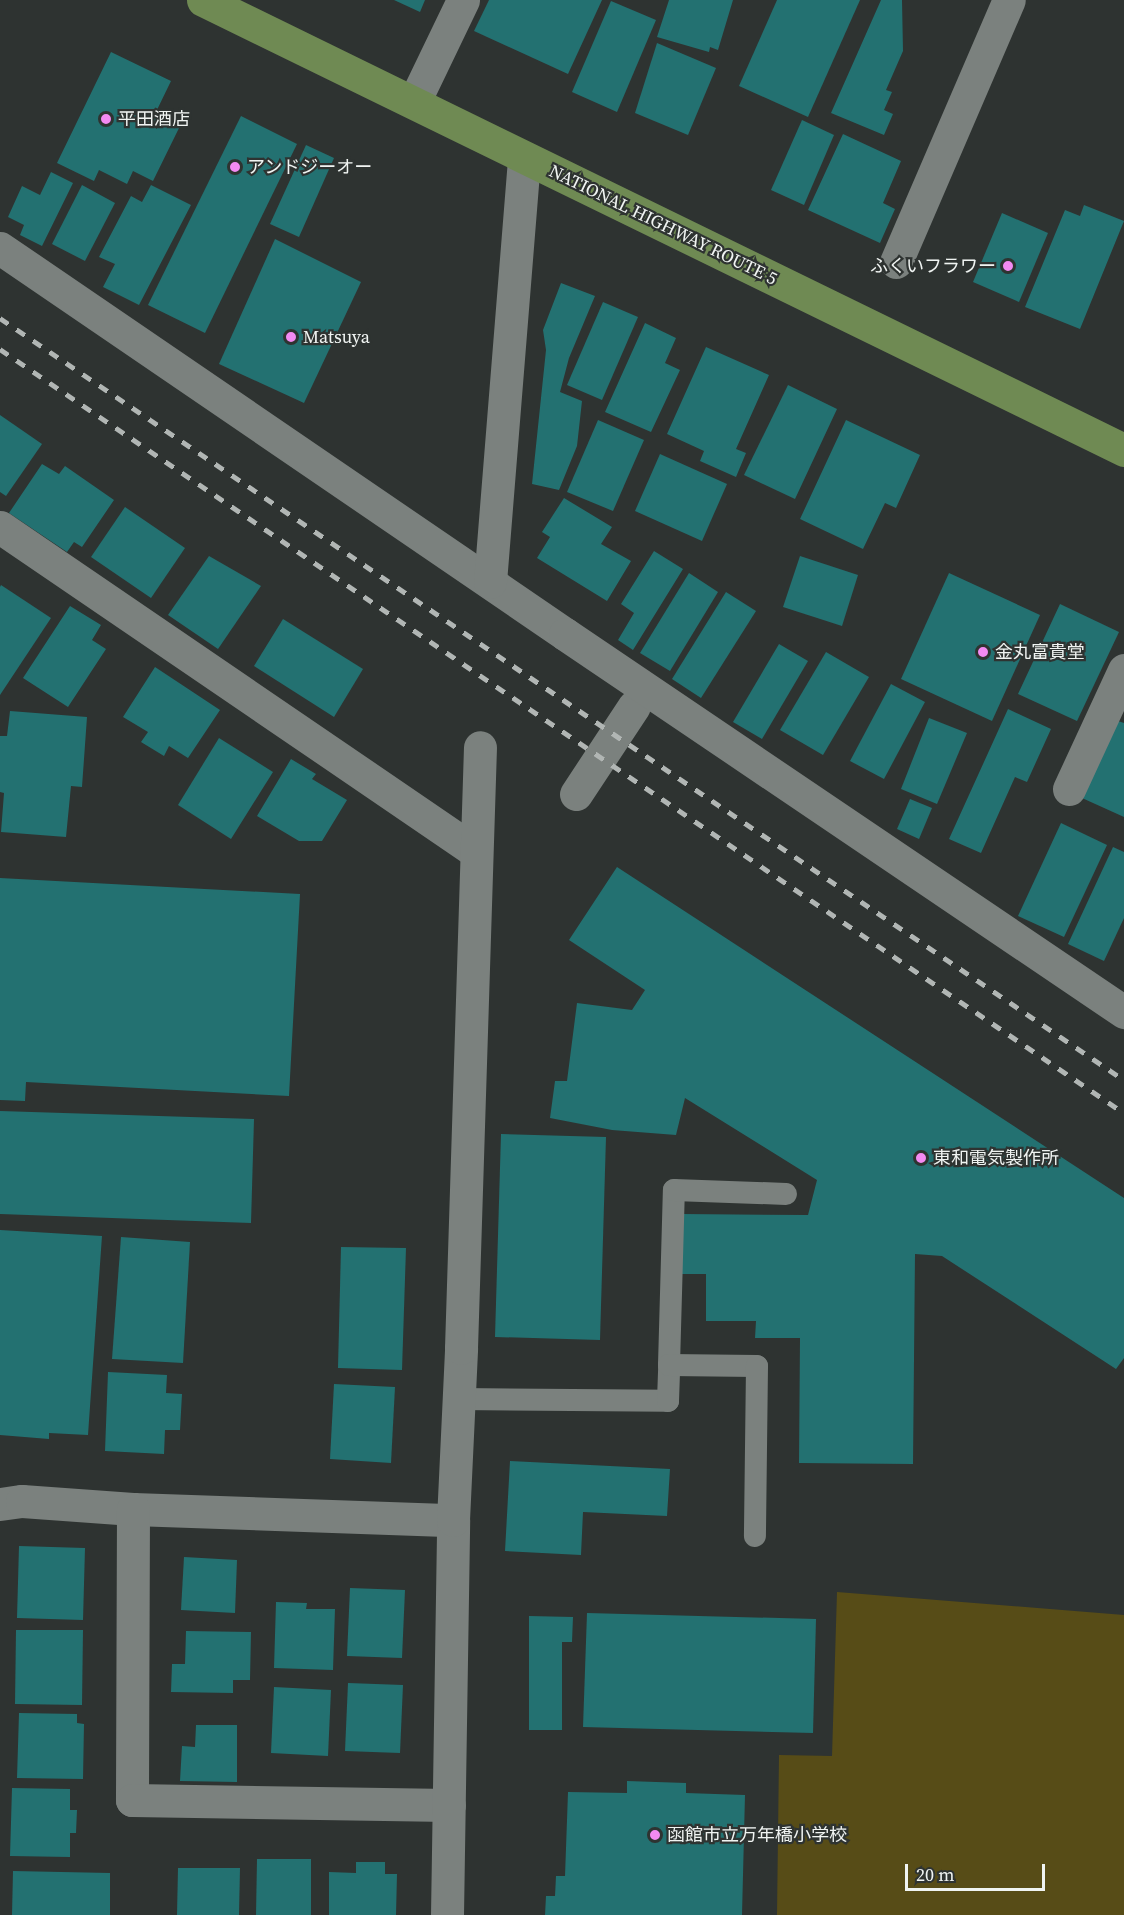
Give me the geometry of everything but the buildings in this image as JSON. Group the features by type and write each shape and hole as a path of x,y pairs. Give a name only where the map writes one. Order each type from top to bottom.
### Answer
{"highway":[{"name":"NATIONAL HIGHWAY ROUTE 5","path":"202,0 1124,450"}],"street":[{"path":"414,102 463,0"},
{"path":"896,262 1009,0"},
{"path":"490,582 524,158"},
{"path":"0,248 1124,1012"},
{"path":"0,527 475,851"},
{"path":"1069,789 1124,670"},
{"path":"576,794 634,706"},
{"path":"447,1915 453,1520 480,747"},
{"path":"0,1504 22,1501 133,1509 453,1520"},
{"path":"133,1509 132,1800 449,1805"}],"lane":[{"path":"459,1398 668,1401 674,1190 786,1194"},
{"path":"669,1365 757,1366 755,1536"}],"shaded area":[{"path":"837,1592 1124,1615 1124,1915 777,1915 779,1755 832,1756"}],"railway":[{"path":"0,318 1124,1080"},
{"path":"0,349 1124,1113"}],"place":[{"name":"平田酒店","path":"106,119"},
{"name":"アンドジーオー","path":"235,167"},
{"name":"ふくいフラワー","path":"1008,266"},
{"name":"Matsuya","path":"291,337"},
{"name":"金丸富貴堂","path":"983,652"},
{"name":"東和電気製作所","path":"921,1158"},
{"name":"函館市立万年橋小学校","path":"655,1835"}]}
